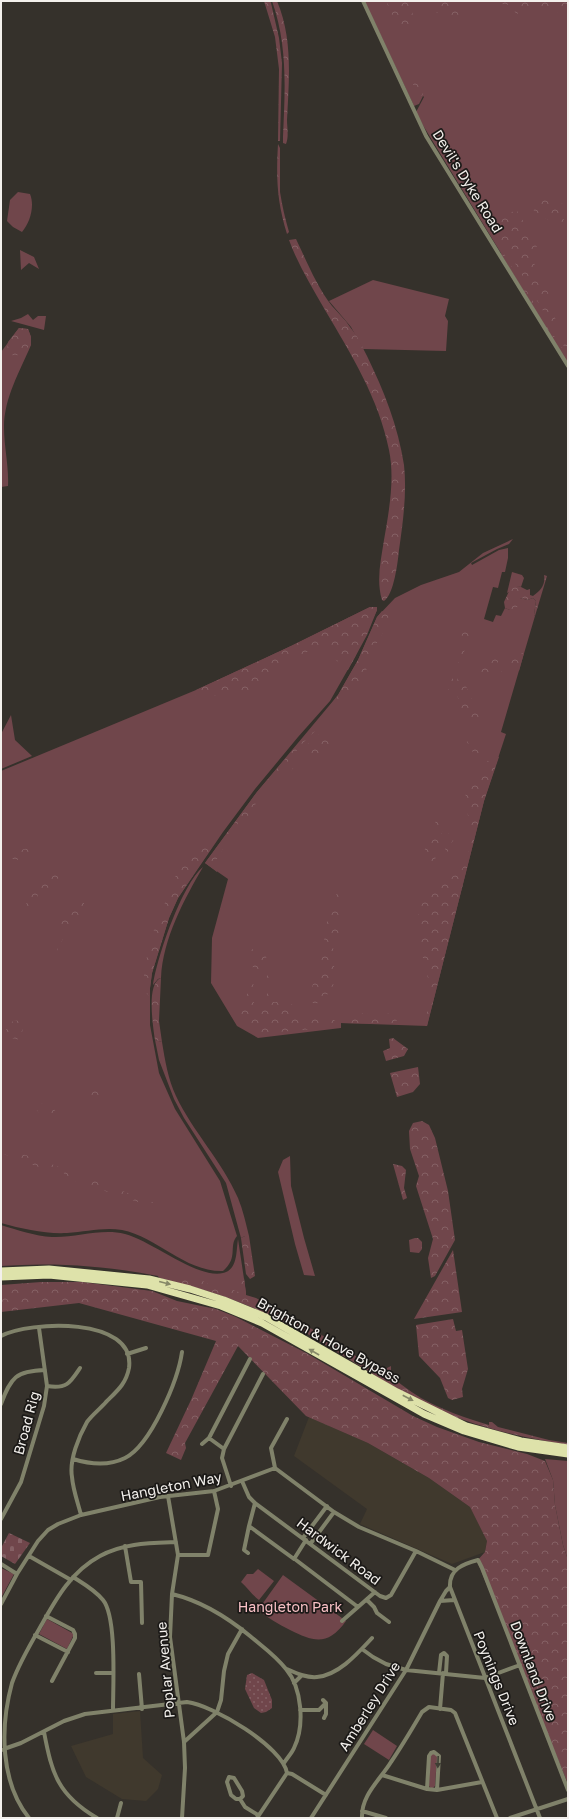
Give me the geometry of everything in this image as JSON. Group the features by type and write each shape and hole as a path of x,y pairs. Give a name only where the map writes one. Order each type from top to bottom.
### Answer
{"highway":[{"name":"Brighton & Hove Bypass","path":"1,1271 49,1269 149,1279 190,1289 224,1300 266,1317 404,1396 466,1426 521,1441 568,1448"},
{"name":"Brighton & Hove Bypass","path":"1,1277 49,1275 147,1285 221,1306 262,1323 424,1414 464,1431 518,1447 568,1454"}],"street":[{"name":"Devil's Dyke Road","path":"362,1 426,136 568,366"},
{"path":"1,1336 6,1333 67,1325 89,1327 108,1335 121,1344 127,1354 129,1366 126,1380 88,1421 73,1459 71,1476 81,1515"},
{"name":"Broad Rig","path":"1,1519 21,1482 44,1406 47,1386 39,1328"},
{"path":"127,1354 146,1348"},
{"path":"73,1459 89,1464 106,1463 124,1458 137,1449 149,1433 175,1382 180,1366 182,1352"},
{"path":"202,1444 209,1438 250,1359"},
{"path":"47,1386 62,1387 66,1385 80,1368"},
{"path":"1,1404 8,1386 17,1376 27,1371 45,1370"},
{"path":"230,1486 222,1458 224,1449 263,1374"},
{"path":"287,1419 271,1448 275,1468 334,1512 359,1527 416,1551 455,1570 450,1580 450,1587"},
{"path":"209,1438 224,1449"},
{"name":"Hangleton Way","path":"1,1604 17,1574 30,1556 38,1541 48,1530 58,1524 81,1515 168,1496 214,1491 242,1482 275,1468"},
{"name":"Hardwick Road","path":"242,1482 249,1497 255,1503 311,1543 375,1592 386,1598 391,1595 416,1551"},
{"path":"178,1554 208,1555 218,1509 214,1491"},
{"name":"Poplar Avenue","path":"168,1496 178,1554 172,1594 170,1637 184,1742 185,1768 182,1818"},
{"path":"248,1553 244,1550 255,1503"},
{"path":"249,1526 294,1559 305,1539 327,1506"},
{"path":"311,1543 334,1512"},
{"path":"29,1818 19,1806 10,1786 4,1769 1,1750 4,1718 12,1683 35,1635 59,1592 88,1563 99,1556 126,1546 176,1542"},
{"path":"126,1546 131,1582 141,1582 142,1623"},
{"path":"30,1556 95,1591 104,1601 109,1613 113,1673 113,1710"},
{"path":"296,1560 358,1607"},
{"name":"Downland Drive","path":"455,1570 461,1565 478,1560 568,1790"},
{"path":"1,1564 17,1574"},
{"name":"Poynings Drive","path":"450,1587 540,1818"},
{"name":"Amberley Drive","path":"310,1818 406,1670 440,1601 450,1587"},
{"path":"342,1621 375,1592"},
{"path":"172,1594 199,1603 216,1612 242,1629 287,1669 302,1675 317,1677 341,1667 362,1649 372,1638"},
{"path":"367,1600 374,1607 377,1613 389,1622"},
{"path":"440,1601 454,1600"},
{"path":"46,1616 73,1630 75,1634 75,1638 52,1681"},
{"path":"184,1742 217,1712 221,1700 224,1671 228,1654 242,1629"},
{"path":"35,1635 68,1652"},
{"path":"362,1649 386,1664 406,1670 485,1678 520,1665"},
{"path":"284,1763 294,1748 300,1725 300,1710 294,1683 287,1669"},
{"path":"96,1673 113,1673"},
{"path":"440,1710 443,1673"},
{"path":"139,1674 142,1708"},
{"path":"294,1683 302,1675"},
{"path":"300,1710 319,1710 325,1716 324,1701 319,1710"},
{"path":"1,1750 21,1743 64,1721 85,1714 194,1703 231,1719 257,1737 284,1763 287,1773"},
{"path":"362,1818 362,1811 370,1791 382,1775 422,1712 429,1707 440,1710 451,1710 456,1713 496,1818"},
{"path":"44,1732 51,1762 65,1793 76,1804 98,1818"},
{"path":"427,1790 429,1756 434,1752 439,1756 437,1790"},
{"path":"287,1773 292,1774 326,1795"},
{"path":"240,1799 245,1807 258,1817 287,1773"},
{"path":"382,1775 427,1790 437,1790 482,1782"},
{"path":"229,1777 234,1778 242,1791 243,1796 240,1799 235,1799 231,1795 227,1782 229,1777"},
{"path":"510,1818 568,1799"},
{"path":"117,1818 121,1803"},
{"path":"362,1811 386,1818"}],"shaded area":[{"path":"309,1417 368,1443 429,1478 470,1507 487,1541 485,1552 452,1564 360,1524 367,1509 294,1456"},
{"path":"140,1711 143,1758 162,1775 158,1789 146,1801 122,1799 86,1777 71,1746 113,1734 113,1714"}],"green space":[{"path":"264,1 270,1 271,3 279,38 282,63 280,141 278,141 279,69 275,37"},
{"path":"272,1 277,1 286,30 288,45 288,135 286,144 283,143 285,85 283,51 281,35"},
{"path":"386,1 409,1 413,15 410,32 407,33 395,22"},
{"path":"431,1 460,1 458,20 455,23 445,13 437,13"},
{"path":"500,1 568,2 568,10 559,13 547,6 516,14 511,5 502,4"},
{"path":"568,1 568,363 424,127 416,112 424,97 423,96 419,104 414,106 365,2"},
{"path":"416,73 424,91 420,101 418,101 415,95 416,92 413,84"},
{"path":"278,144 280,148 280,192 289,232 287,234 281,211 278,190"},
{"path":"18,192 30,194 32,204 31,214 22,232 13,227 7,221 10,200"},
{"path":"540,199 563,204 565,215 563,222 550,221 534,211 532,201"},
{"path":"517,211 537,244 534,263 549,295 557,325 568,344 568,353 490,221 501,214"},
{"path":"296,239 312,274 322,291 357,337 385,396 398,436 404,465 404,508 395,577 390,592 384,601 382,600 379,585 391,484 391,461 389,450 378,413 363,377 310,284 289,240"},
{"path":"20,250 34,257 39,269 29,263 21,270"},
{"path":"503,252 568,356 568,363 501,254"},
{"path":"373,280 449,299 445,316 448,321 446,351 363,349 351,327 329,301"},
{"path":"28,314 33,320 38,316 46,316 44,330 11,321"},
{"path":"19,328 28,329 31,337 31,345 13,385 7,406 4,427 8,486 1,487 1,352"},
{"path":"19,328 28,329 31,337 31,345 15,357 7,351 8,342"},
{"path":"513,539 509,544 471,563 472,565 499,550 508,548 508,558 505,572 502,572 498,588 493,587 484,619 493,622 496,615 501,616 505,608 510,610 521,598 527,600 533,598 536,601 535,616 501,732 506,734 484,801 427,1026 341,1023 341,1028 258,1038 237,1026 211,983 212,938 228,879 205,863 257,792 338,695 358,660 377,617 395,598 421,585 459,572 483,553"},
{"path":"512,572 522,575 524,578 521,587 519,586 507,593"},
{"path":"544,575 547,576 535,616 536,601 533,598 527,600 521,598 516,610 505,608 504,602 510,589 519,586 527,590 530,589 530,595 533,596 542,587"},
{"path":"370,607 377,607 377,610 355,657 330,701 255,789 223,832 178,898 169,918 152,973 150,988 150,1025 159,1073 175,1109 220,1181 237,1236 233,1244 231,1261 223,1271 209,1270 196,1266 135,1234 122,1230 108,1229 50,1233 1,1223 1,771 196,690"},
{"path":"370,607 377,607 377,610 367,635 348,670 336,660 335,654 329,648 321,646 314,653 309,651 279,666 251,690 205,697 195,695 196,690"},
{"path":"382,611 389,614 388,620 369,658 364,676 331,713 329,713 329,707 338,695 358,660 377,617"},
{"path":"471,615 473,616 469,640 460,663 460,669 472,700 483,720 476,725 462,711 457,694 454,690 451,692 448,691 448,676 452,676 454,683 456,684 457,681 459,643 465,624 468,624"},
{"path":"518,653 524,653 519,671 514,666 504,663 505,659 517,657"},
{"path":"494,657 499,659 497,664 502,670 501,674 496,676 492,672 485,677 479,671 481,667 490,665 490,661"},
{"path":"326,711 326,718 320,726 301,745 275,778 268,783 264,792 257,799 254,809 247,817 238,823 215,862 218,867 217,872 205,863 257,792"},
{"path":"11,715 15,740 32,756 1,769 1,734"},
{"path":"323,731 333,737 329,748 317,756 307,756 302,754 296,762 296,765 287,775 285,773 304,747"},
{"path":"466,733 489,750 475,756 467,742"},
{"path":"495,755 499,757 484,801 427,1026 425,1026 431,986 424,967 418,915 426,891 459,873 465,865 471,842 465,790 473,774 485,776 492,771 484,764"},
{"path":"437,818 444,824 435,860 417,870"},
{"path":"455,825 458,826 461,834 458,839 454,839 451,844 452,849 447,852 445,849 450,827"},
{"path":"205,843 212,847 178,898 169,918 152,973 149,996 144,990 144,968 154,930 160,919 170,886 189,852"},
{"path":"31,847 24,861 8,858 3,861 1,865 1,856"},
{"path":"203,867 182,906 170,934 161,978 158,979 153,985 165,940 179,904 195,876"},
{"path":"53,871 60,876 54,884 38,894 35,906 25,911 31,892 38,883"},
{"path":"340,888 339,932 333,949 335,980 331,991 318,1003 314,1004 309,999 315,976 319,973 329,908"},
{"path":"82,894 84,895 84,913 70,924 57,951 62,918"},
{"path":"251,949 255,950 258,963 264,952 267,953 265,964 254,981 251,999 256,1005 262,1005 267,1001 267,975 269,975 273,1002 278,1002 280,997 284,996 292,1004 294,1016 289,1018 278,1017 275,1012 269,1016 282,1022 306,1014 321,1016 333,1013 334,1020 337,1022 336,1027 257,1034 246,1026 236,1015 232,1006 240,1007 250,989 253,973"},
{"path":"161,978 159,1021 162,1042 155,1040 152,1006 153,988 156,982"},
{"path":"364,1013 378,1017 390,1013 397,1021 397,1024 340,1023 340,1021"},
{"path":"24,1020 21,1040 1,1036 13,1021"},
{"path":"393,1038 408,1049 404,1056 386,1061 383,1051 390,1048 389,1039"},
{"path":"155,1040 162,1042 171,1083 176,1096 191,1122 224,1172 238,1198 249,1236 241,1238 226,1183 184,1118 174,1099 159,1060"},
{"path":"418,1067 420,1084 413,1092 397,1097 390,1073"},
{"path":"96,1084 97,1089 104,1094 99,1101 85,1096 84,1091"},
{"path":"35,1103 43,1104 55,1110 56,1118 41,1115 35,1108"},
{"path":"422,1121 429,1125 435,1138 448,1191 455,1240 435,1276 431,1278 428,1258 433,1239 416,1186 419,1176 410,1149 409,1131 413,1123"},
{"path":"1,1151 23,1154 59,1167 57,1174 1,1153"},
{"path":"290,1156 291,1186 315,1276 304,1275 278,1172 283,1160"},
{"path":"393,1164 402,1166 406,1170 404,1188 407,1198 403,1200"},
{"path":"65,1170 155,1203 156,1208 63,1177"},
{"path":"1,1225 20,1231 52,1237 107,1232 125,1234 136,1238 188,1265 212,1273 223,1273 231,1268 234,1264 238,1239 246,1295 205,1290 160,1278 158,1276 100,1267 41,1264 1,1266"},
{"path":"249,1236 255,1276 250,1279 246,1274 241,1238"},
{"path":"418,1238 422,1242 422,1249 419,1253 410,1252 409,1240"},
{"path":"453,1250 462,1312 414,1319"},
{"path":"162,1275 183,1281 188,1277 201,1280 215,1288 226,1287 238,1292 241,1281 244,1278 246,1295 256,1298 307,1326 306,1333 289,1324 235,1301 198,1288 160,1278 158,1276"},
{"path":"41,1282 82,1282 152,1291 177,1301 216,1309 236,1317 308,1354 413,1416 437,1427 479,1442 527,1454 545,1461 553,1480 555,1505 563,1545 568,1560 568,1784 477,1561 485,1552 487,1541 470,1507 429,1478 368,1443 306,1416 238,1346 185,1443 186,1448 181,1460 166,1453 191,1400 216,1341 79,1303 1,1312 1,1285"},
{"path":"453,1319 456,1331 462,1330 468,1369 462,1389 463,1397 452,1400 448,1398 440,1378 419,1356 416,1325"},
{"path":"307,1326 377,1369 383,1370 391,1366 391,1385 306,1333"},
{"path":"377,1369 383,1370 421,1398 454,1413 489,1425 489,1422 492,1422 498,1427 549,1440 568,1443 568,1445 512,1434 475,1424 439,1411 416,1400 375,1375"},
{"path":"545,1459 568,1461 568,1560 563,1545 555,1505 553,1480"},
{"path":"9,1533 30,1543 15,1564 1,1556 1,1548"},
{"path":"1,1568 14,1574 1,1598"},
{"path":"258,1569 274,1581 259,1600 241,1582 247,1574 253,1574"},
{"name":"Hangleton Park","path":"283,1575 346,1621 333,1635 320,1639 306,1637 286,1628 258,1610"},
{"path":"47,1619 74,1634 67,1649 39,1634"},
{"path":"252,1673 264,1680 272,1700 272,1708 266,1712 261,1713 254,1708 245,1689 247,1675"},
{"path":"373,1730 397,1746 389,1760 364,1744"},
{"path":"432,1754 436,1754 437,1757 435,1786 432,1789 429,1786 430,1756"}]}
